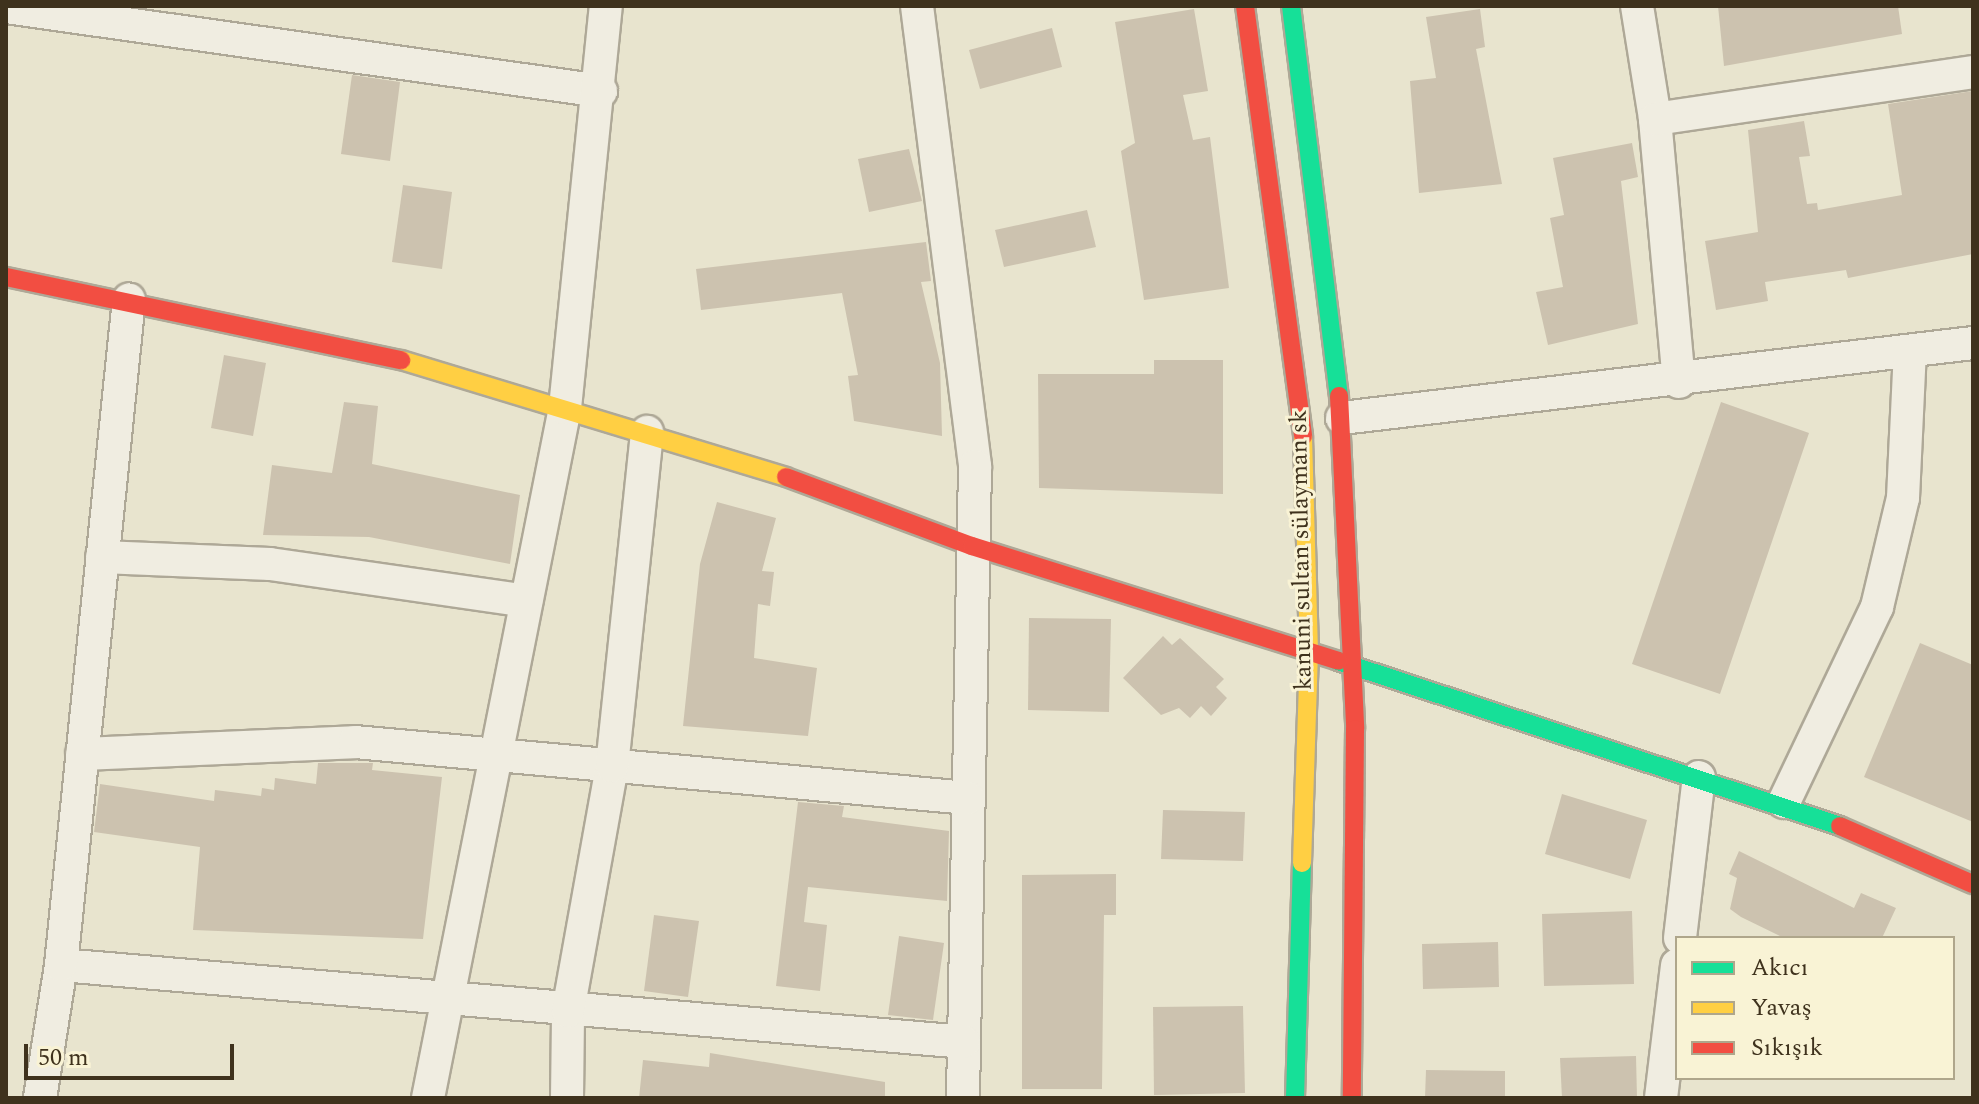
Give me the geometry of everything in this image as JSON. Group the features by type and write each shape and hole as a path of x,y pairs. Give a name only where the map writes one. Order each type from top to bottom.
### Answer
{"main road":[{"name":"kanuni sultan sülayman sk","path":"1245,6 1303,433 1309,652 1295,1098"},
{"path":"1291,6 1342,418 1354,665 1352,1098"},
{"path":"6,277 129,299 386,355 647,432 972,546 1784,802 1973,884"}],"street":[{"path":"428,1098 444,999 565,408 601,91 606,6"},
{"path":"917,6 975,466 963,1098"},
{"path":"1637,6 1655,119 1679,382"},
{"path":"6,7 601,91"},
{"path":"1655,119 1973,72"},
{"path":"40,1098 61,965 129,299"},
{"path":"1342,418 1679,382 1973,343"},
{"path":"1784,802 1877,607 1903,498 1910,351"},
{"path":"567,1098 568,1011 612,766 647,432"},
{"path":"102,557 270,564 526,601"},
{"path":"82,754 355,742 968,798"},
{"path":"1680,936 1699,777"},
{"path":"61,965 568,1011 964,1042"},
{"path":"1661,1098 1675,982"}],"building":[{"path":"1718,6 1898,6 1902,34 1724,66"},
{"path":"1194,9 1208,91 1183,95 1193,140 1210,137 1229,288 1144,300 1121,151 1135,143 1115,22"},
{"path":"1480,9 1485,47 1476,49 1502,184 1419,193 1410,81 1436,78 1426,17"},
{"path":"1052,28 1062,67 980,89 969,50"},
{"path":"352,75 400,82 390,161 341,154"},
{"path":"1973,91 1973,254 1848,278 1846,270 1765,282 1768,301 1716,310 1705,241 1758,232 1748,130 1804,121 1810,156 1799,157 1807,204 1817,203 1818,210 1902,195 1888,104"},
{"path":"1632,143 1638,177 1621,181 1638,324 1548,345 1536,292 1563,287 1550,218 1564,215 1553,158"},
{"path":"909,149 922,201 869,212 858,159"},
{"path":"403,185 452,192 442,269 392,262"},
{"path":"1087,210 1096,247 1004,267 995,230"},
{"path":"926,242 931,281 921,282 940,363 942,436 854,421 848,376 858,375 842,293 701,310 696,269"},
{"path":"224,355 266,363 253,436 211,428"},
{"path":"1154,360 1223,360 1223,494 1039,488 1038,374 1154,374"},
{"path":"344,402 378,406 372,464 520,495 510,564 369,537 263,535 272,465 332,473"},
{"path":"1721,402 1809,433 1720,694 1632,664"},
{"path":"717,502 776,518 762,571 774,572 770,606 758,604 754,658 817,668 808,736 683,726 700,564"},
{"path":"1029,618 1111,619 1109,712 1028,710"},
{"path":"1163,636 1172,645 1180,638 1224,679 1216,687 1227,698 1211,716 1201,706 1190,718 1179,708 1161,715 1123,678"},
{"path":"1920,643 1973,665 1973,822 1864,777"},
{"path":"318,763 373,763 372,770 442,777 423,939 193,930 200,847 94,832 100,784 214,801 215,790 261,796 262,788 274,790 275,778 316,784"},
{"path":"1562,794 1647,820 1630,879 1545,854"},
{"path":"798,802 844,806 842,817 949,831 947,901 808,887 804,922 827,925 820,991 776,986"},
{"path":"1163,810 1245,812 1243,861 1161,859"},
{"path":"1739,851 1854,908 1861,893 1896,908 1883,936 1780,936 1730,909 1737,878 1729,874"},
{"path":"1116,874 1116,915 1104,915 1102,1089 1022,1089 1022,875"},
{"path":"1632,911 1634,984 1544,986 1542,914"},
{"path":"654,915 699,921 688,997 644,991"},
{"path":"899,936 944,943 933,1020 888,1015"},
{"path":"1498,942 1499,987 1423,989 1422,944"},
{"path":"1243,1006 1245,1093 1154,1095 1153,1007"},
{"path":"710,1053 885,1082 885,1098 639,1098 643,1060 709,1067"},
{"path":"1636,1056 1637,1098 1562,1098 1560,1058"},
{"path":"1426,1070 1505,1071 1505,1098 1425,1098"}],"traffic: fast":[{"path":"1291,6 1339,396"},
{"path":"1338,661 1840,826"},
{"path":"1295,1098 1302,863"}],"traffic: slow":[{"path":"401,360 786,477"},
{"path":"1302,863 1309,652 1303,436"}],"traffic: jam":[{"path":"1245,6 1303,436"},
{"path":"6,277 401,360"},
{"path":"1339,396 1355,729 1352,1098"},
{"path":"786,477 972,546 1338,661"},
{"path":"1840,826 1973,884"}]}
